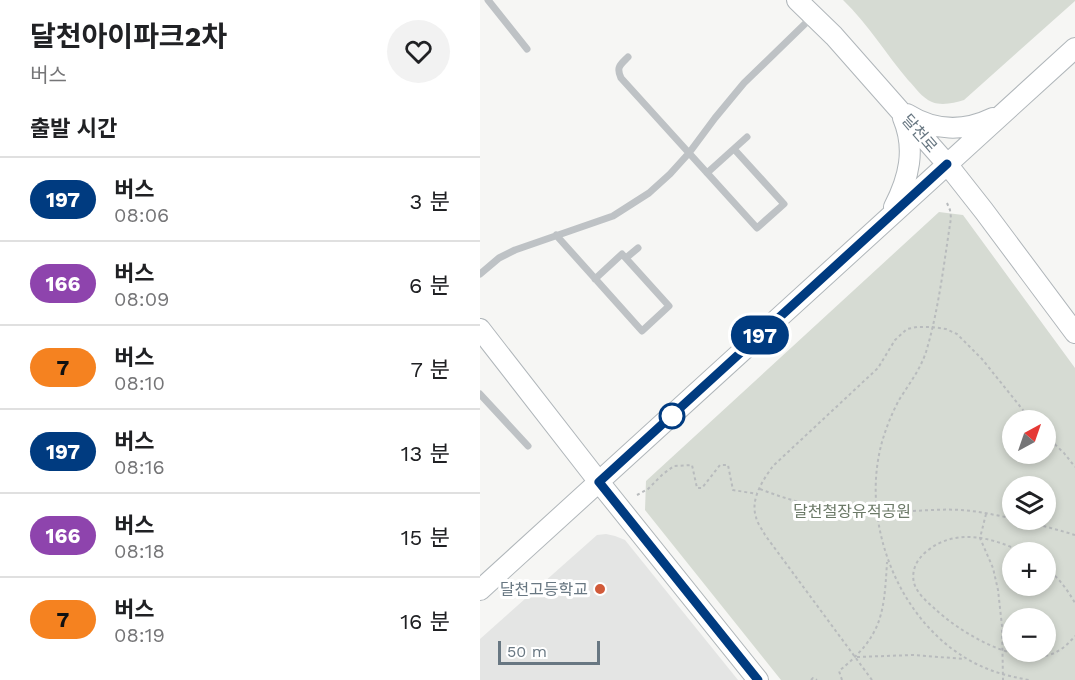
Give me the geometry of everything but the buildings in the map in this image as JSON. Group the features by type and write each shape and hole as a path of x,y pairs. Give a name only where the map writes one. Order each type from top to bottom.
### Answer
{"street":[{"name":"달천로","path":"797,0 847,50 947,164 1075,333"},
{"path":"480,590 1075,48"},
{"path":"899,110 925,124 951,128 973,126 1006,110"},
{"path":"884,222 898,198 910,163 909,136 899,110"},
{"path":"480,329 758,680"}],"lane":[{"path":"488,0 527,49"},
{"path":"480,274 499,258 515,250 613,216 649,193 689,153 737,91 814,15"},
{"path":"628,57 620,66 618,72 621,78 758,228 784,204 734,149"},
{"path":"707,173 747,137"},
{"path":"556,235 595,279 642,331 669,306 622,254 595,279"},
{"path":"626,258 638,248"},
{"path":"480,394 528,446"}],"path":[{"path":"947,203 951,218 932,327 922,363 888,423 877,470 877,512 887,559 901,590 917,615 932,632 984,668 1029,680"},
{"path":"872,680 765,535 756,517 755,504 759,489 773,466 878,368 895,340 907,329 932,327 946,329 957,334 982,358 1023,410"},
{"path":"1056,445 1075,467"},
{"path":"637,495 648,489 674,466 692,465 697,488 702,488 720,465 728,465 733,490 758,494"},
{"path":"759,489 812,506 877,512 971,511 1075,535"},
{"path":"986,514 980,538 993,568 998,590 1002,650 980,641 941,616 924,599 915,584 913,569 921,556 948,539 980,538 1002,544"},
{"path":"842,680 839,671 856,657 874,634 885,596 887,559"},
{"path":"1056,577 1075,603"},
{"path":"1056,652 1064,648 1075,636"},
{"path":"856,657 913,655 968,659"},
{"path":"1002,680 1003,662"},
{"path":"811,680 813,678 817,680"}],"shaded area":[{"name":"달천고등학교","path":"606,534 625,540 738,680 480,680 480,639 597,535"}],"green space":[{"path":"843,0 1075,1 964,100 944,104 932,102 919,92"},
{"name":"달천철장유적공원","path":"939,212 963,215 1075,368 1075,680 781,680 645,510 646,481"}],"bus line":[{"name":"197","path":"758,680 599,482 947,164"}],"place":[{"name":"달천고등학교","path":"600,589"}]}
